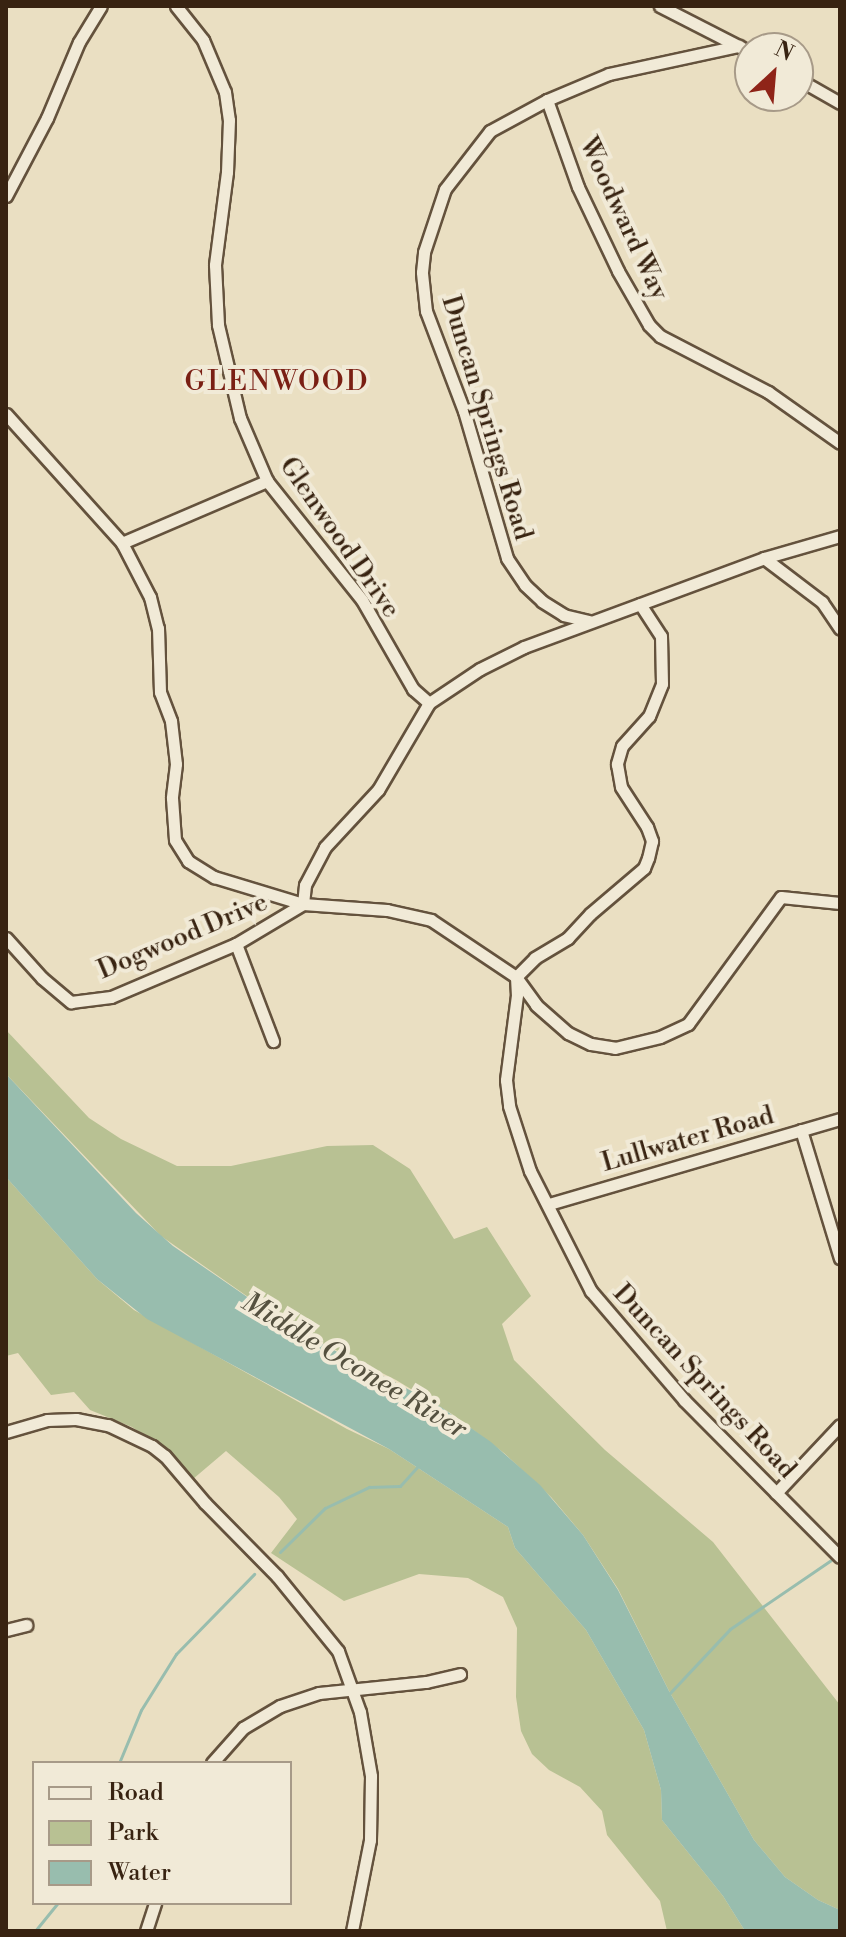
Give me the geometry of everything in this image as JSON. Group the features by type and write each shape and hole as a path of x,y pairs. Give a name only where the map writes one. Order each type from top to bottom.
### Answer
{"street":[{"path":"6,196 47,118 79,42 101,6"},
{"name":"Glenwood Drive","path":"176,6 203,40 225,92 229,120 227,172 215,265 218,325 240,418 267,481 362,600 413,689 429,703"},
{"path":"660,6 734,44"},
{"name":"Duncan Springs Road","path":"589,621 564,615 542,601 525,585 507,558 464,411 426,311 422,272 433,219 445,189 490,131 547,100 609,74 734,51"},
{"path":"814,88 840,103"},
{"name":"Woodward Way","path":"547,100 578,187 618,271 649,325 660,336 768,392 840,443"},
{"path":"6,414 122,543 150,597 158,628 160,692 171,721 176,764 172,798 175,840 188,861 214,877 303,904 387,910 431,920 516,977 536,1005 568,1033 591,1044 615,1048 639,1044 688,1024 781,897 840,903"},
{"path":"122,543 267,481"},
{"path":"429,703 480,669 589,621 764,558 840,536"},
{"path":"764,558 822,602 840,629"},
{"path":"516,977 535,958 568,938 590,914 644,868 648,858 652,841 647,827 621,787 617,764 622,746 649,716 662,684 661,636 640,604"},
{"name":"Dogwood Drive","path":"6,938 42,978 71,1002 111,997 236,944 303,904 305,885 325,847 378,790 429,703"},
{"path":"236,944 273,1041"},
{"name":"Duncan Springs Road","path":"516,977 517,995 506,1080 509,1106 530,1171 549,1204 566,1248 591,1291 684,1400 840,1557"},
{"name":"Lullwater Road","path":"549,1204 840,1119"},
{"path":"801,1130 840,1258"},
{"path":"6,1432 47,1420 76,1419 108,1425 138,1438 165,1456 205,1503 277,1576 338,1651 368,1743 372,1808 366,1872 352,1931"},
{"path":"776,1493 840,1425"},
{"path":"6,1630 26,1625"},
{"path":"214,1761 243,1728 280,1706 319,1693 426,1682 460,1674"},
{"path":"146,1931 154,1905"}],"green space":[{"path":"6,1030 89,1118 121,1139 177,1166 231,1166 327,1146 373,1145 410,1169 454,1239 487,1227 531,1296 502,1324 514,1360 605,1450 713,1542 840,1705 840,1910 818,1900 785,1877 754,1840 669,1691 618,1589 583,1535 551,1497 504,1453 452,1414 396,1380 294,1329 161,1236 6,1074"},
{"path":"6,1177 97,1279 134,1310 347,1429 389,1449 508,1527 515,1548 586,1630 644,1730 661,1790 662,1820 723,1896 745,1931 667,1931 660,1901 607,1835 602,1811 580,1787 549,1770 532,1754 521,1731 516,1697 517,1628 503,1597 468,1578 419,1574 344,1601 271,1553 297,1519 279,1497 226,1451 193,1479 174,1455 132,1427 90,1410 74,1392 51,1395 18,1353 6,1356"}],"water":[{"name":"Middle Oconee River","path":"6,1074 136,1213 173,1246 294,1329 438,1405 491,1442 540,1485 583,1535 618,1590 669,1691 754,1840 785,1877 818,1900 840,1910 840,1931 745,1931 723,1896 662,1820 661,1790 644,1730 586,1630 515,1548 508,1527 389,1449 147,1319 97,1279 6,1177"}],"waterway":[{"path":"280,1552 325,1508 369,1487 400,1486 419,1465"},
{"path":"669,1694 730,1629 831,1560"},
{"path":"120,1761 141,1710 176,1654 254,1574"},
{"path":"35,1931 56,1905"}],"district":[{"name":"GLENWOOD","path":"277,382"}]}
